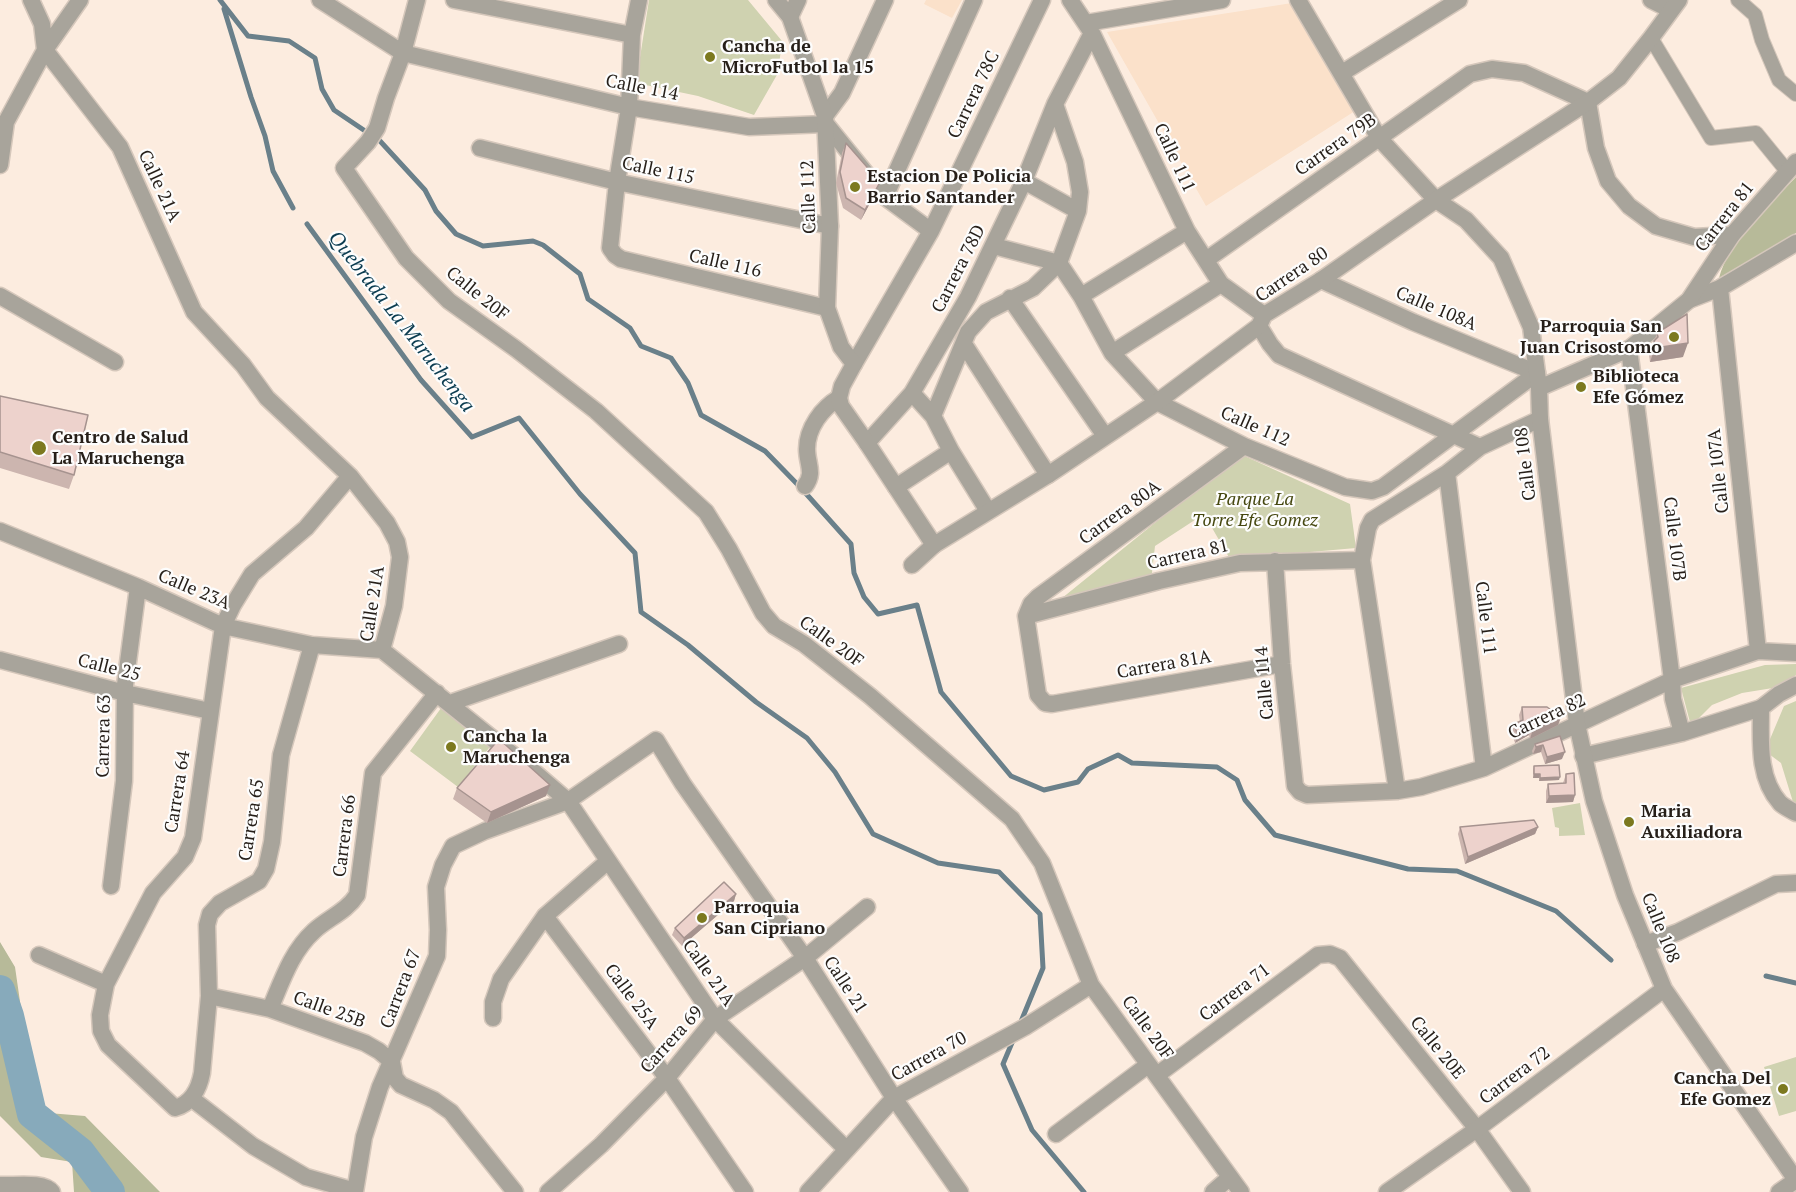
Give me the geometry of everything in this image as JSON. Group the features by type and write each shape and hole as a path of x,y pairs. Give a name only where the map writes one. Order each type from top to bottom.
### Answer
{"street":[{"name":"Calle 21A","path":"31,0 42,24 45,50 120,147 194,312 243,365 267,398 350,476 387,523 398,542 400,557 394,606 382,650 444,698 568,801 716,1019 846,1149"},
{"path":"0,165 3,120 45,50 80,0"},
{"name":"Calle 114","path":"320,0 403,53 629,107 749,127 826,120"},
{"path":"403,53 417,0"},
{"path":"454,0 632,35"},
{"path":"617,182 629,107 632,35 639,0"},
{"name":"Calle 112","path":"776,0 790,17 826,120 830,226 827,308 841,347 854,364"},
{"path":"790,17 798,0"},
{"path":"885,0 842,93 826,120 885,197 931,231"},
{"path":"885,197 974,0"},
{"name":"Carrera 78C","path":"854,364 931,231 1042,0"},
{"name":"Calle 111","path":"1070,0 1089,28 1187,231 1221,284 1262,321 1270,344 1279,355 1480,447"},
{"path":"1089,28 1222,0"},
{"name":"Calle 108","path":"1298,0 1379,138 1436,200 1466,220 1502,258 1531,327 1577,724 1598,811 1625,895 1664,989 1796,1180"},
{"path":"1342,73 1459,0"},
{"path":"1651,0 1675,5"},
{"path":"1738,0 1755,15 1762,40 1779,80 1796,94"},
{"name":"Carrera 80","path":"912,565 934,545 1048,475 1156,402 1262,321 1436,200 1588,102 1619,78 1675,5"},
{"name":"Carrera 78D","path":"867,443 912,393 968,297 1024,180 1089,28"},
{"path":"1651,38 1712,138 1756,133 1792,166"},
{"name":"Calle 20F","path":"403,53 372,135 344,168 406,258 449,301 596,411 706,512 729,549 763,613 774,626 804,644 870,696 1012,819 1042,863 1091,985 1241,1192"},
{"name":"Carrera 79B","path":"1206,260 1470,74 1492,69 1524,73 1588,102"},
{"path":"1588,102 1596,148 1608,181 1629,206 1656,226 1675,232 1694,237 1732,235"},
{"path":"933,416 968,332 986,312 1033,288 1059,263 1078,211 1080,192 1075,162 1055,104"},
{"name":"Calle 115","path":"480,148 617,182 830,226"},
{"name":"Carrera 81","path":"1538,381 1629,349 1689,300 1732,235 1792,166"},
{"path":"1024,180 1078,211"},
{"name":"Calle 116","path":"617,182 610,249 621,259 827,308"},
{"path":"1081,296 1187,231"},
{"name":"Carrera 81","path":"1689,300 1720,288 1796,243"},
{"path":"993,246 1059,263"},
{"name":"Calle 112","path":"1059,263 1081,296 1113,353 1156,402 1244,446 1345,487 1372,491 1383,487 1452,434 1538,381"},
{"name":"Calle 108A","path":"1321,280 1538,381"},
{"path":"1113,353 1221,284"},
{"name":"Calle 107A","path":"1720,288 1758,651"},
{"path":"0,296 115,362"},
{"path":"1010,298 1105,436"},
{"path":"964,344 1048,475"},
{"name":"Calle 107B","path":"1629,349 1673,699 1682,734"},
{"path":"854,364 842,386 840,406 934,545"},
{"path":"912,393 933,416 951,452 988,511"},
{"path":"805,486 811,475 807,448 814,422 839,398"},
{"path":"1397,791 1362,560 1368,528 1372,520 1447,473 1480,447 1540,419"},
{"name":"Carrera 80A","path":"1026,616 1031,604 1038,597 1244,446"},
{"path":"896,487 951,452"},
{"name":"Calle 111","path":"1447,473 1484,768"},
{"name":"Carrera 64","path":"191,1098 183,1106 175,1108 108,1045 100,1031 100,1015 106,984 153,893 185,857 193,838 223,626 233,605 252,574 306,528 350,476"},
{"name":"Calle 23A","path":"0,531 138,587 223,626 312,645 382,650"},
{"name":"Carrera 81","path":"1026,616 1239,562 1362,560"},
{"name":"Calle 114","path":"1275,561 1282,663 1295,786 1307,795"},
{"name":"Carrera 63","path":"111,886 124,781 124,693 138,587"},
{"name":"Carrera 81A","path":"1026,616 1038,695 1045,703 1052,704 1282,663"},
{"path":"444,698 619,644"},
{"name":"Carrera 65","path":"191,1098 202,1073 209,996 207,925 210,914 220,903 259,881 267,869 281,755 312,645"},
{"name":"Carrera 82","path":"1307,795 1397,791 1420,787 1484,768 1672,680 1758,651 1796,653"},
{"name":"Calle 25","path":"0,660 124,693 210,711"},
{"path":"1583,756 1682,734 1761,708 1779,694 1796,685"},
{"name":"Carrera 66","path":"270,1009 294,953 314,930 350,906 357,895 373,774 444,698"},
{"path":"1761,708 1761,749 1765,776 1780,803 1796,813"},
{"name":"Carrera 67","path":"355,1191 364,1137 380,1087 437,956 436,887 443,865 453,846 485,831 568,801 656,740"},
{"name":"Calle 21","path":"656,740 683,784 805,958 894,1098 960,1192"},
{"path":"493,1018 493,1002 501,979 545,916 608,861"},
{"path":"1645,944 1678,932 1776,884 1796,883"},
{"name":"Carrera 69","path":"548,1192 602,1145 666,1078 716,1019 805,958 867,907"},
{"name":"Calle 25A","path":"545,916 666,1078 745,1192"},
{"name":"Carrera 71","path":"1056,1134 1318,956 1330,954 1340,958"},
{"path":"39,955 106,984"},
{"name":"Calle 20E","path":"1340,958 1477,1129 1521,1192"},
{"name":"Carrera 70","path":"808,1192 894,1098 1025,1027 1091,985"},
{"name":"Carrera 72","path":"1388,1192 1477,1129 1664,989"},
{"name":"Calle 25B","path":"209,996 270,1009 365,1043 379,1051 392,1062 395,1078 402,1085 434,1100 451,1112 515,1192"},
{"path":"191,1098 253,1146 306,1177 355,1191"},
{"path":"1213,1192 1229,1178"},
{"path":"1779,1192 1796,1180"},
{"path":"0,1185 47,1186 52,1192"}],"shaded area":[{"path":"926,0 962,0 952,18 924,4"},
{"path":"1292,3 1355,111 1206,206 1107,32"}],"green space":[{"name":"Cancha de MicroFutbol la 15","path":"649,0 748,0 782,41 778,73 754,115 698,96 636,83"},
{"path":"1796,177 1796,233 1719,278 1724,264 1741,237"},
{"name":"Parque La Torre Efe Gomez","path":"1240,454 1350,504 1356,548 1230,559 1204,514 1155,546 1151,581 1051,607"},
{"path":"1796,664 1796,675 1779,687 1742,693 1712,705 1691,726 1681,688 1765,665"},
{"path":"1796,701 1796,803 1793,802 1781,763 1765,751 1784,706"},
{"name":"Cancha la Maruchenga","path":"444,704 493,743 458,787 410,751"},
{"path":"1580,803 1585,835 1559,836 1559,828 1555,827 1552,808"},
{"path":"0,942 15,967 36,1112 85,1116 160,1192 74,1192 72,1162 41,1157 0,1116"},
{"name":"Cancha Del Efe Gomez","path":"1796,1057 1796,1111 1779,1116 1764,1067"}],"building":[{"name":"Estacion De Policia Barrio Santander","path":"846,143 880,182 865,210 846,198 840,172"},
{"path":"1687,314 1688,343 1655,348 1654,341 1658,337 1657,333"},
{"name":"Centro de Salud La Maruchenga","path":"0,396 88,415 74,475 0,452"},
{"path":"1522,707 1547,707 1561,717 1532,732 1531,728 1518,736 1514,724 1523,720"},
{"path":"1560,736 1565,752 1547,757 1543,745 1536,747 1535,744"},
{"path":"499,739 550,785 491,812 457,788"},
{"path":"1559,765 1560,777 1540,778 1540,774 1534,774 1534,766"},
{"path":"1574,773 1575,795 1549,796 1548,784 1566,783 1566,774"},
{"path":"1534,820 1538,827 1468,857 1460,827"},
{"name":"Parroquia San Cipriano","path":"724,882 736,894 684,938 675,928"}],"waterway":[{"path":"220,0 248,36 289,41 315,58 322,89 334,110 380,141 425,190 436,211 456,234 483,246 533,241 543,245 580,274 588,299 630,328 641,346 671,358 688,383 701,415 765,451 851,544 854,573 864,597 878,614 917,605 941,692 1011,776 1044,790 1078,782 1088,769 1118,755 1132,763 1217,767 1237,780 1245,800 1275,835 1408,869 1457,871 1556,911 1611,960"},
{"name":"Quebrada La Maruchenga","path":"224,9 265,136 273,171 293,208"},
{"name":"Quebrada La Maruchenga","path":"307,224 421,380 472,437 519,418 580,494 635,553 641,612 688,645 756,702 807,738 835,772 873,834 938,863 999,872 1040,914 1043,968 1020,1024"},
{"path":"1766,976 1796,983"},
{"path":"0,990 9,1016 32,1114 80,1152 110,1192"},
{"name":"Quebrada La Maruchenga","path":"1014,1038 1003,1064 1032,1130 1084,1192"}],"place":[{"name":"Cancha de MicroFutbol la 15","path":"710,57"},
{"name":"Estacion De Policia Barrio Santander","path":"855,187"},
{"name":"Parroquia San Juan Crisostomo","path":"1674,337"},
{"name":"Biblioteca Efe Gómez","path":"1581,387"},
{"name":"Centro de Salud La Maruchenga","path":"39,448"},
{"name":"Cancha la Maruchenga","path":"451,747"},
{"name":"Maria Auxiliadora","path":"1629,822"},
{"name":"Parroquia San Cipriano","path":"702,918"},
{"name":"Cancha Del Efe Gomez","path":"1783,1089"}]}
